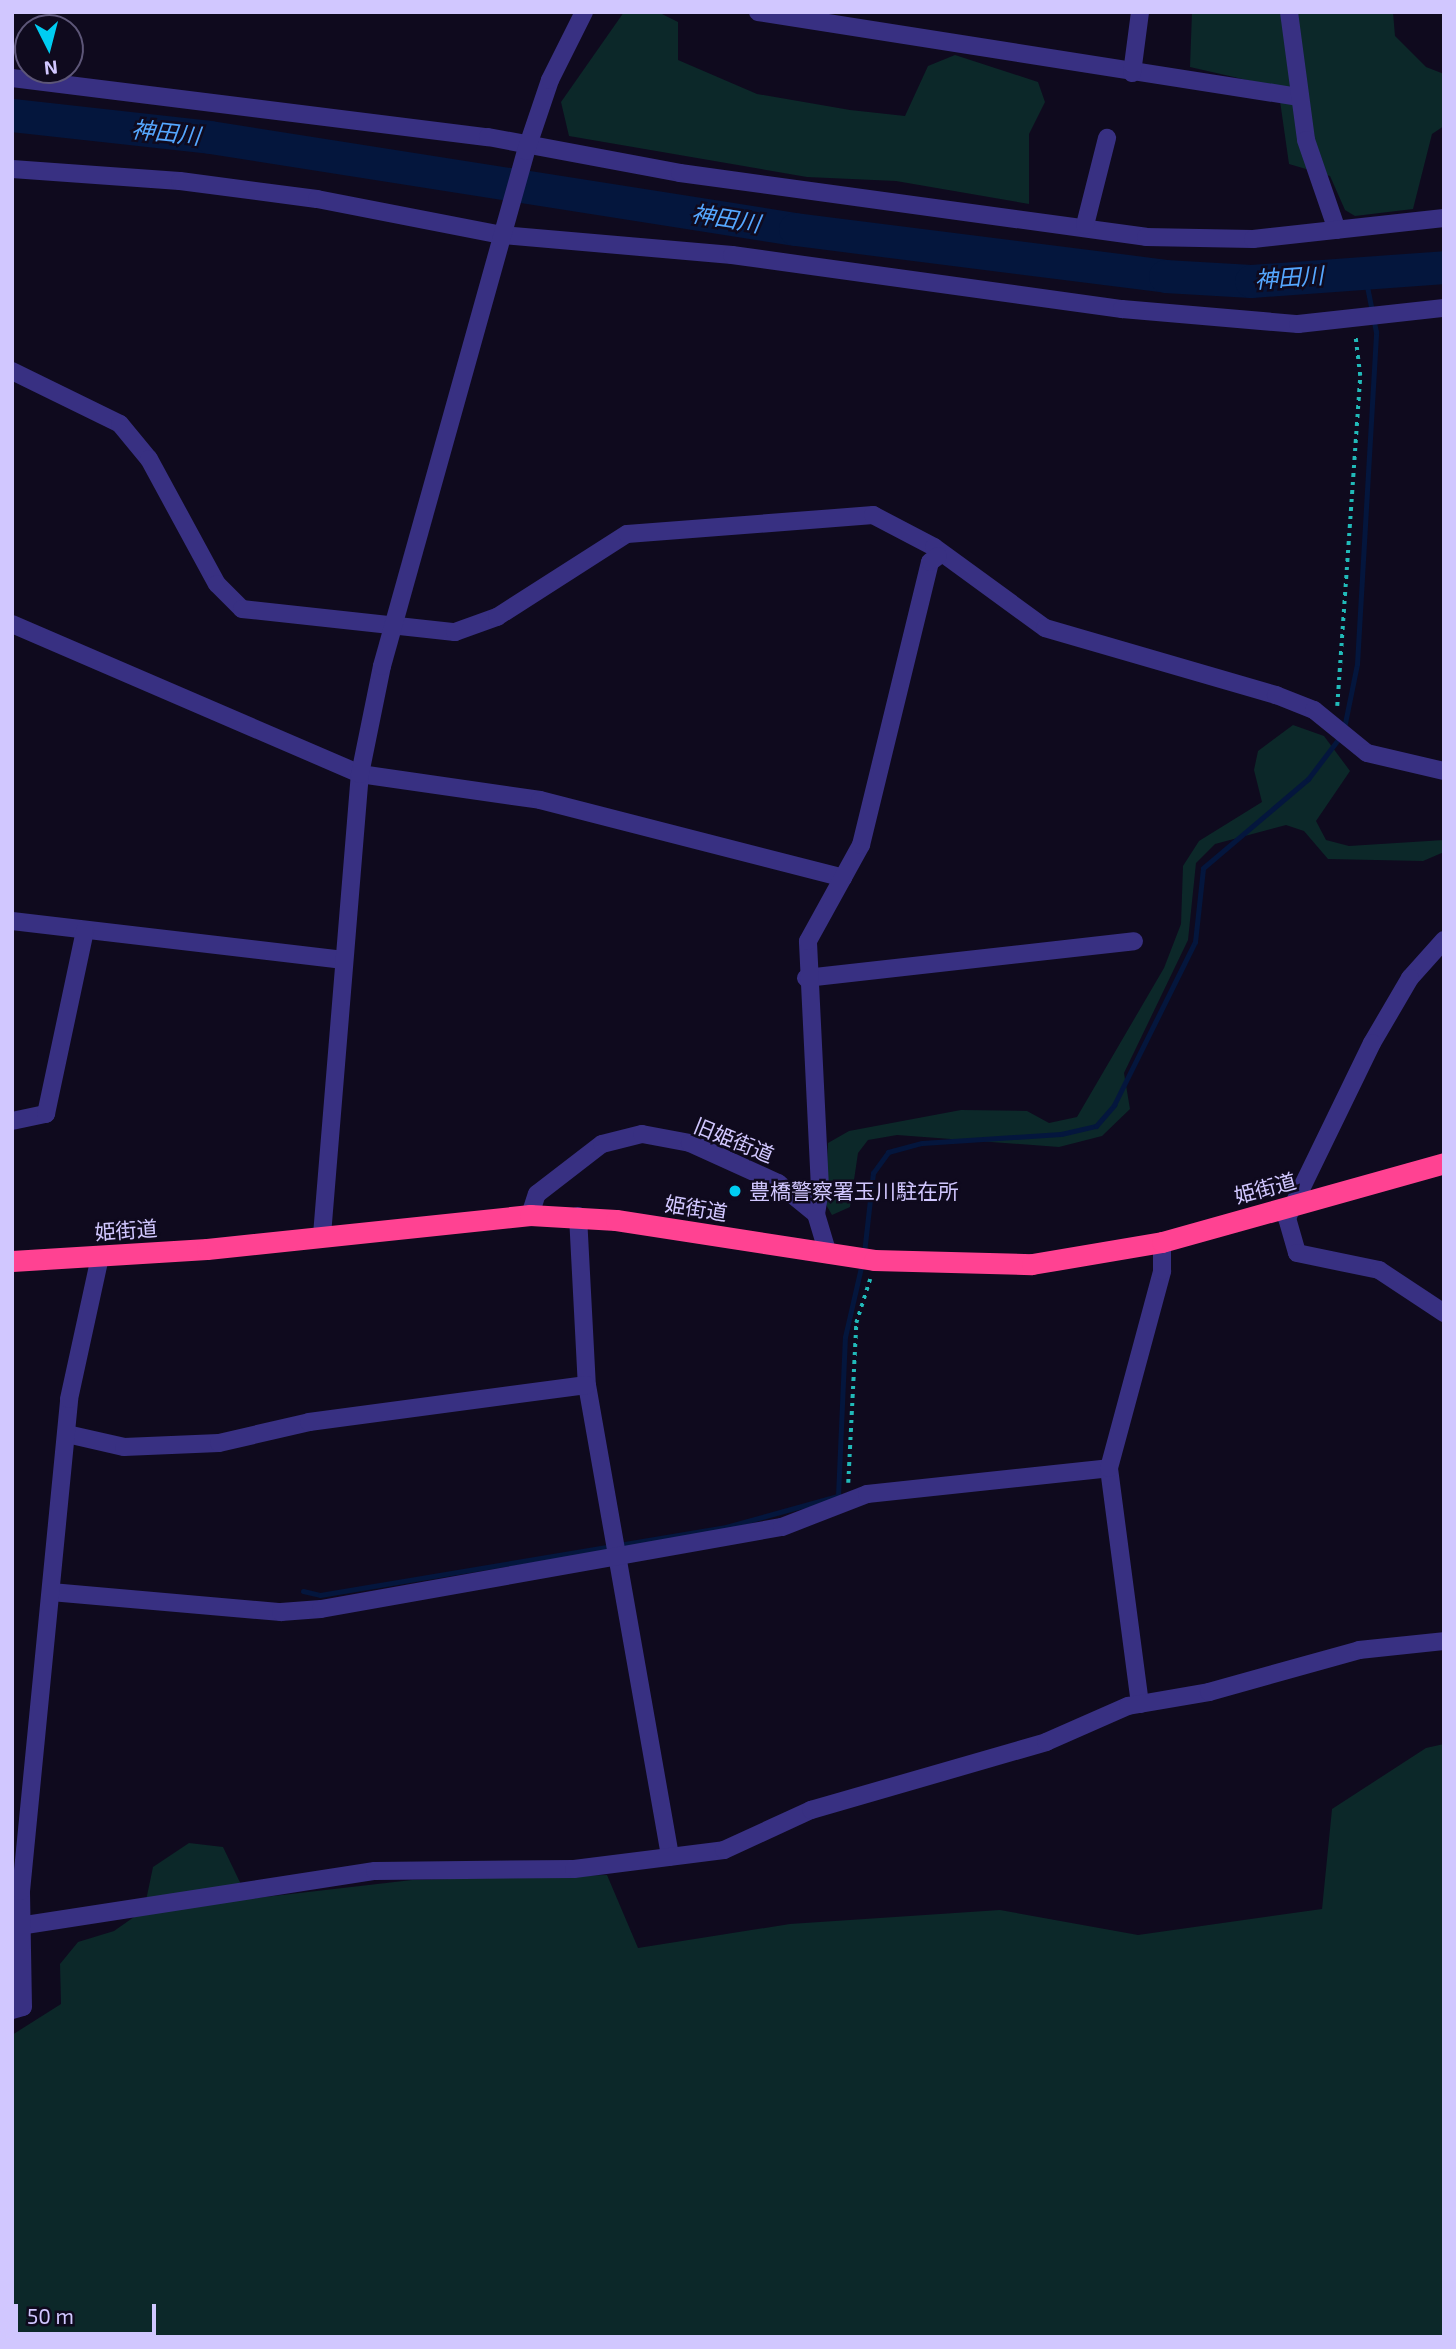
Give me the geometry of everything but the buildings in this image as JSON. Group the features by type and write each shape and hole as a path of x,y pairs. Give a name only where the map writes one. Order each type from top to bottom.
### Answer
{"highway":[{"name":"姫街道","path":"12,1261 100,1257 530,1215 578,1216 865,1259 1032,1264 1162,1242 1444,1164"}],"street":[{"path":"322,1235 342,960 360,774 393,627 527,147 550,80 584,12"},
{"path":"758,12 1132,73 1299,97"},
{"path":"1132,73 1140,12"},
{"path":"1289,12 1299,97 1338,230"},
{"path":"12,78 527,147 680,173 1189,240 1338,230 1444,218"},
{"path":"1085,225 1107,138"},
{"path":"12,169 317,199 505,230 732,255 1122,309 1298,324 1368,319 1444,308"},
{"path":"12,370 120,424 149,458 228,601 242,609 393,627 474,628 607,545 646,531 873,515 934,547 938,556"},
{"path":"828,1254 816,1214 820,1188 806,978 808,941 861,845 930,562 938,556 948,556 1045,628 1276,695 1333,723 1381,759 1444,771"},
{"path":"12,624 360,774 540,800 843,878"},
{"path":"12,921 342,960"},
{"path":"12,1121 46,1114 85,930"},
{"path":"1444,940 1410,978 1372,1043 1295,1206 1287,1217 1297,1253 1379,1270 1444,1313"},
{"path":"806,978 1134,941"},
{"name":"旧姫街道","path":"530,1215 537,1194 602,1144 642,1134 737,1160 816,1214"},
{"path":"578,1216 587,1385 670,1857"},
{"path":"1140,1704 1109,1468 1162,1271 1162,1242"},
{"path":"12,2010 23,2007 19,1926 67,1434 100,1257"},
{"path":"67,1434 124,1447 219,1443 309,1422 587,1385"},
{"path":"51,1592 281,1612 616,1548 782,1527 851,1500 1109,1468"},
{"path":"19,1926 375,1871 574,1869 724,1850 847,1797 1046,1742 1140,1704 1209,1692 1359,1650 1444,1641"}],"path":[{"path":"1333,723 1340,687 1360,376 1368,319"},
{"path":"851,1500 856,1323 865,1259"}],"green space":[{"path":"624,12 658,12 678,22 678,60 757,94 850,110 905,116 928,66 955,55 1038,82 1045,102 1029,134 1029,204 896,181 807,177 569,136 561,102"},
{"path":"1192,12 1393,12 1395,36 1426,67 1444,74 1444,126 1432,134 1413,209 1355,216 1345,210 1330,176 1289,164 1278,87 1190,67"},
{"path":"1293,725 1324,736 1350,771 1316,821 1326,840 1349,846 1444,840 1444,852 1423,861 1328,859 1304,831 1286,825 1215,844 1196,863 1188,940 1124,1073 1130,1109 1102,1136 1059,1147 897,1135 868,1140 858,1153 850,1207 832,1215 825,1203 828,1143 849,1131 961,1110 1027,1111 1049,1123 1077,1117 1164,968 1181,924 1183,866 1199,841 1262,802 1254,770 1258,751"},
{"path":"1444,1744 1444,2337 12,2337 12,2035 61,2004 60,1964 78,1942 114,1931 144,1910 153,1867 189,1843 223,1847 248,1899 412,1880 607,1875 638,1948 790,1924 1000,1910 1138,1935 1322,1909 1332,1809 1426,1748"}],"waterway":[{"name":"神田川","path":"12,115 210,137 795,229 1165,276 1251,281 1444,267"},
{"path":"1344,728 1357,664 1376,332 1365,276"},
{"path":"864,1253 873,1173 888,1152 922,1143 1061,1134 1096,1126 1114,1105 1195,942 1203,868 1308,779 1340,737"},
{"path":"303,1591 320,1595 726,1527 838,1496 845,1337 862,1263"}],"place":[{"name":"豊橋警察署玉川駐在所","path":"735,1191"}]}
